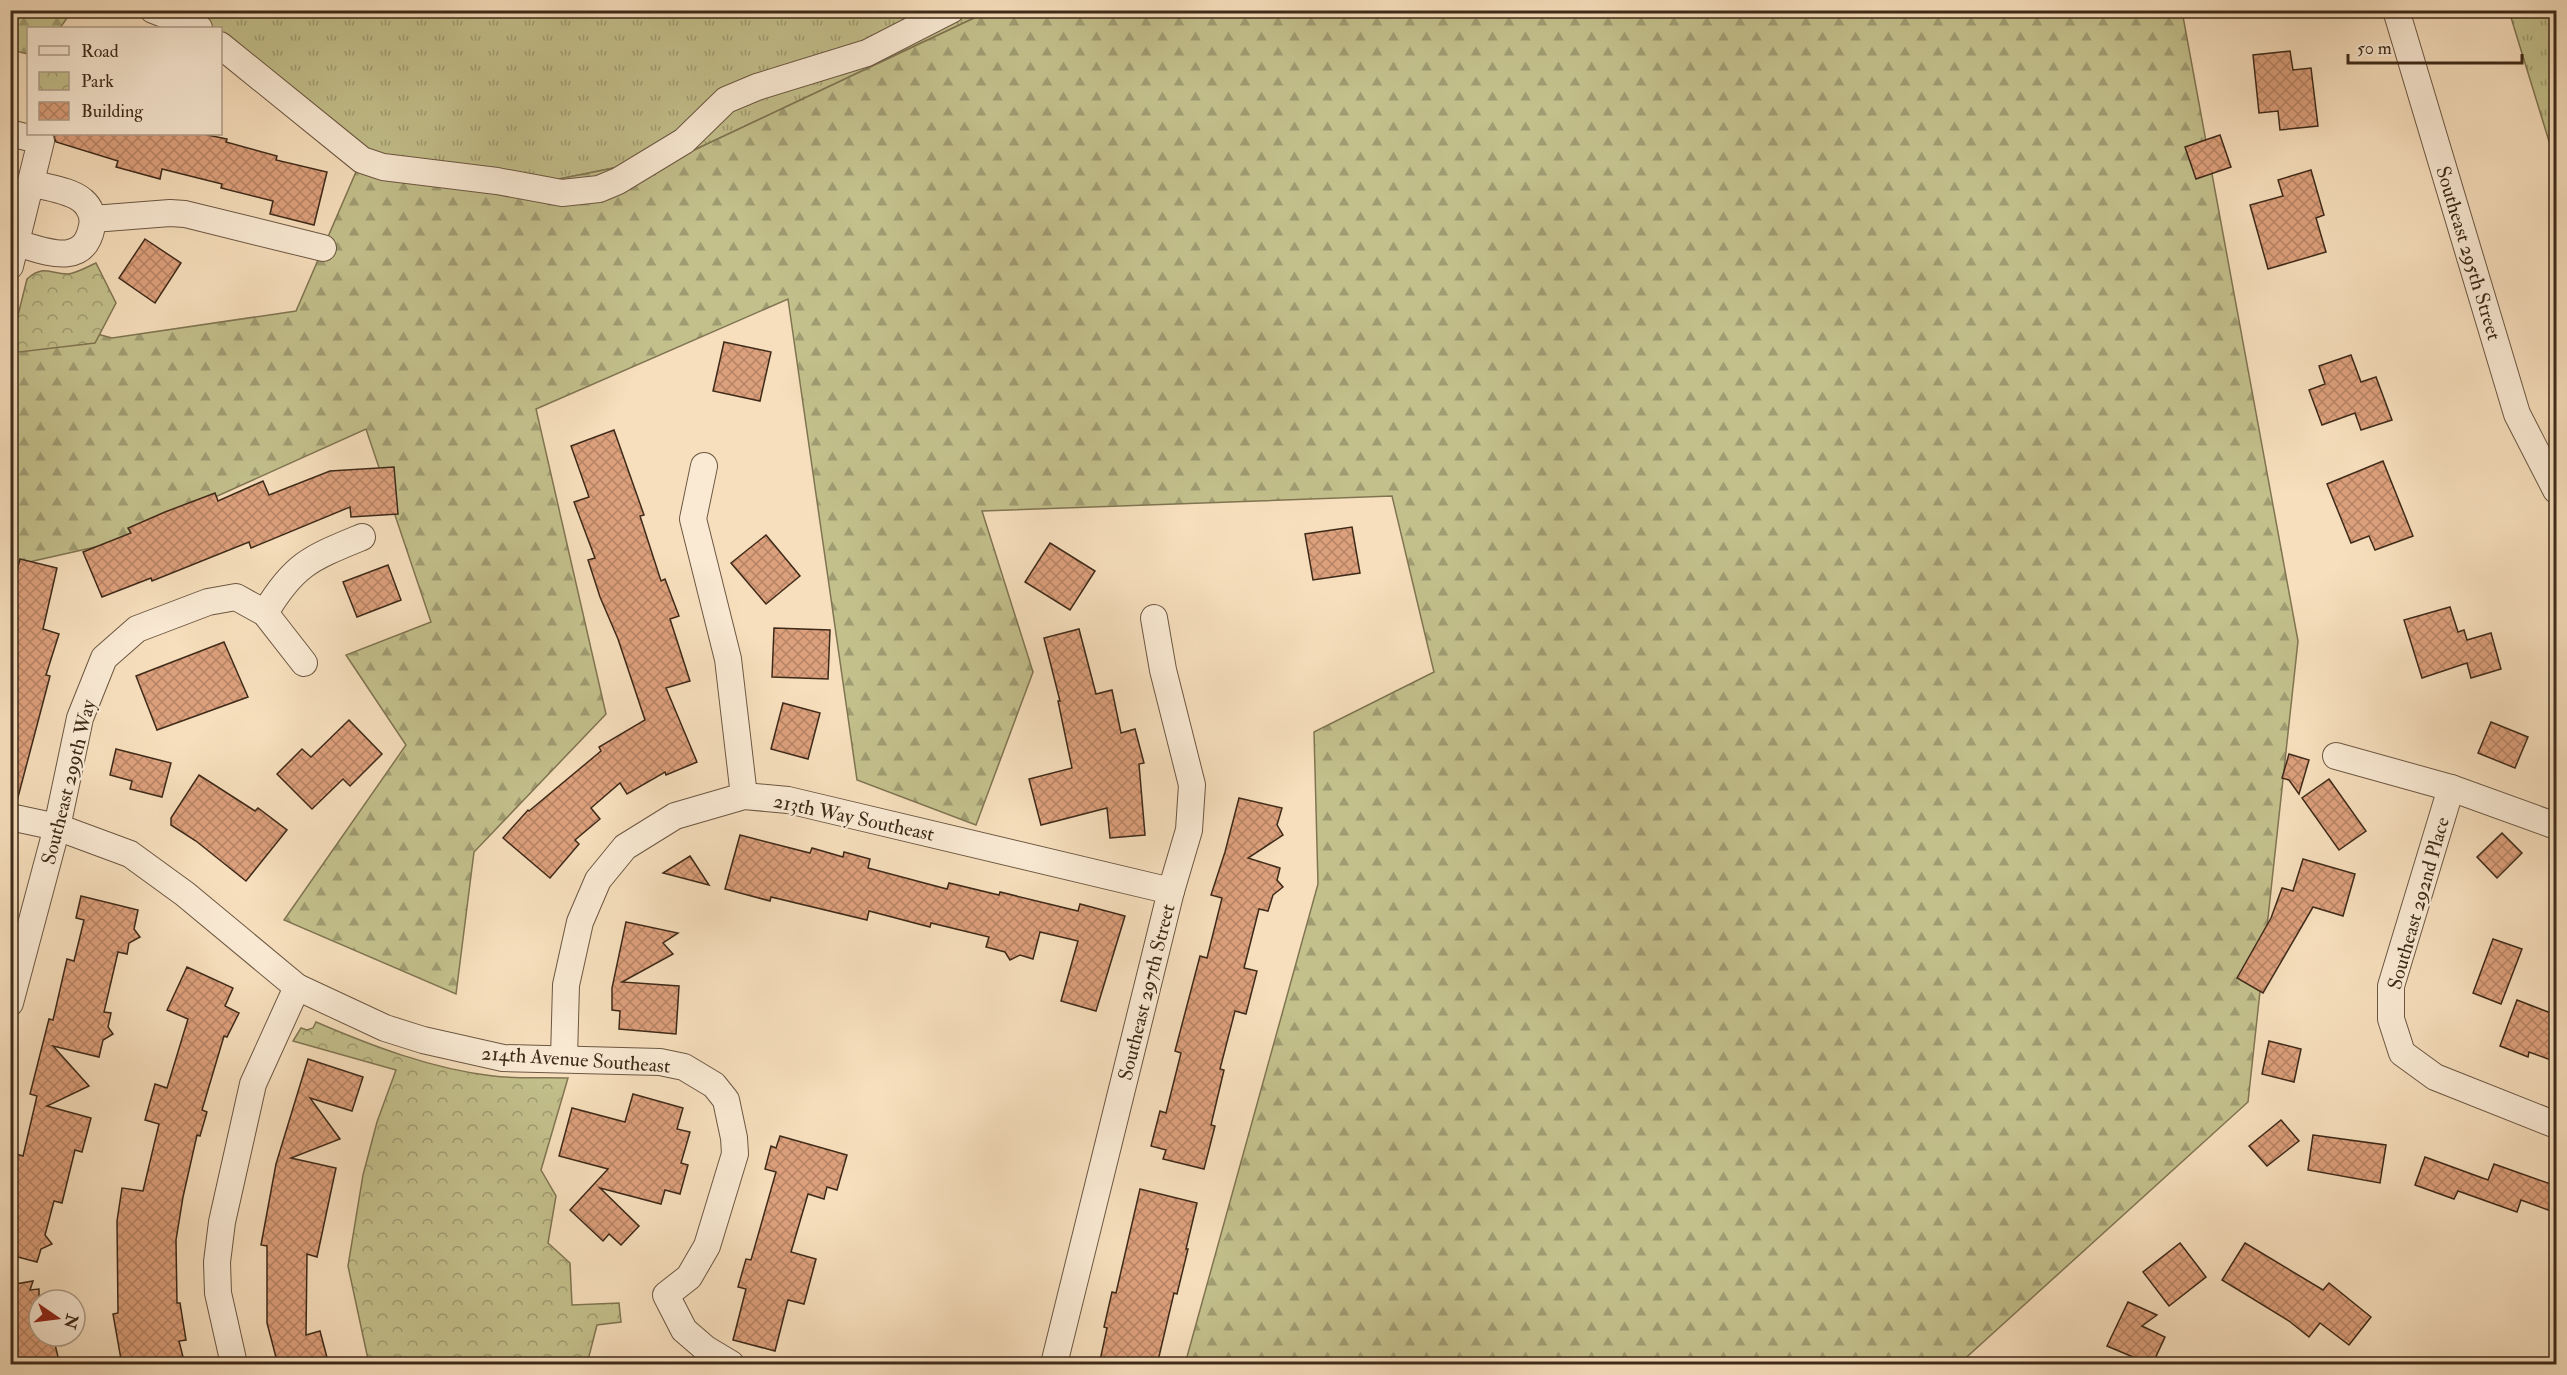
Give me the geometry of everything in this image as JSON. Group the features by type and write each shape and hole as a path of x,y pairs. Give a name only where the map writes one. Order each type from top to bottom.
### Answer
{"street":[{"path":"153,10 196,27"},
{"path":"222,47 362,160 383,167 496,181 562,193 599,189 618,181 684,141 726,100 757,87 867,53 951,10"},
{"name":"Southeast 295th Street","path":"2396,10 2517,414 2556,490"},
{"path":"10,133 41,141 13,255 62,255 75,252 88,240 93,219 83,201 73,195 31,183"},
{"path":"93,219 184,214 323,248"},
{"path":"704,466 693,519 728,659 744,796"},
{"path":"265,613 279,589 301,566 362,537"},
{"name":"Southeast 299th Way","path":"10,1003 57,827 80,718 104,658 137,629 208,602 236,597 265,613 304,663"},
{"name":"Southeast 297th Street","path":"1054,1365 1171,891 1189,830 1192,785 1163,670 1154,618"},
{"path":"2336,756 2451,788 2556,826"},
{"name":"Southeast 292nd Place","path":"2451,788 2391,986 2391,1019 2402,1053 2435,1077 2556,1125"},
{"name":"213th Way Southeast","path":"564,1058 566,985 580,922 598,880 625,848 675,816 744,796 788,800 1171,891"},
{"name":"214th Avenue Southeast","path":"10,817 57,827 130,854 185,894 297,987 385,1028 423,1040 503,1058 660,1062 684,1067 714,1085 726,1100 731,1117 735,1154 707,1246 689,1277 666,1295 684,1330 706,1349 731,1365"},
{"path":"234,1365 218,1293 217,1262 222,1222 253,1084 297,987"}],"green space":[{"path":"11,10 72,10 61,27 27,27 27,54 11,50"},
{"path":"177,11 989,11 688,153 489,193 311,133 222,56 222,27 193,27"},
{"path":"989,11 2182,11 2298,641 2248,1102 1959,1364 1185,1364 1318,884 1314,732 1434,672 1392,496 982,511 1033,672 976,825 857,780 788,299 536,409 606,714 474,852 456,994 284,920 406,745 346,655 431,622 366,429 113,543 11,566 10,365 22,314 112,338 296,311 365,151 489,193 688,153"},
{"path":"2509,11 2556,11 2556,164"},
{"path":"96,263 116,303 95,343 11,353 11,343 27,279 42,271 68,274"},
{"path":"316,1022 381,1048 447,1068 502,1077 568,1078 541,1170 556,1196 548,1243 570,1263 572,1305 619,1303 621,1322 597,1325 587,1364 369,1364 348,1266 363,1175 377,1122 396,1070 293,1041 301,1028 307,1030 313,1028"}],"building":[{"path":"2290,51 2293,70 2311,68 2318,126 2280,130 2278,111 2259,113 2253,55"},
{"path":"53,135 208,135 277,156 276,160 327,172 314,225 270,214 273,201 221,188 222,184 162,169 160,179 116,167 118,161 56,142"},
{"path":"2220,135 2231,167 2196,179 2185,147"},
{"path":"2311,170 2324,215 2316,218 2326,252 2268,269 2250,205 2283,196 2278,180"},
{"path":"145,239 181,263 155,303 119,278"},
{"path":"724,342 771,352 760,401 713,391"},
{"path":"2351,355 2361,382 2376,377 2392,420 2361,430 2355,413 2322,425 2309,390 2325,384 2319,366"},
{"path":"614,430 644,515 640,516 661,581 665,579 679,616 670,619 690,681 666,688 697,762 666,775 665,772 627,794 620,783 591,808 600,819 575,840 579,844 550,878 503,838 528,810 601,751 599,747 645,720 618,639 600,597 588,560 595,558 574,502 589,497 571,446"},
{"path":"2383,461 2413,536 2375,550 2369,536 2351,543 2327,484"},
{"path":"394,467 398,514 351,517 350,507 251,548 249,542 152,581 151,578 102,597 83,552 131,533 128,528 215,493 218,501 263,481 269,495 330,471"},
{"path":"1352,527 1360,573 1313,580 1305,534"},
{"path":"766,535 800,576 766,604 731,563"},
{"path":"1050,543 1095,571 1070,610 1025,582"},
{"path":"20,559 57,568 43,629 59,634 46,675 50,676 17,801 10,800 10,624 16,606 10,605 10,598"},
{"path":"388,565 401,600 357,617 343,582"},
{"path":"2450,607 2458,632 2464,630 2467,640 2491,633 2501,669 2471,678 2467,663 2422,678 2404,620"},
{"path":"774,628 830,630 828,679 772,677"},
{"path":"1079,629 1096,694 1112,690 1121,733 1135,729 1144,763 1139,764 1145,835 1110,838 1107,808 1041,825 1029,779 1072,768 1058,701 1060,701 1044,638"},
{"path":"224,642 248,697 157,730 136,676"},
{"path":"783,703 820,713 808,759 771,749"},
{"path":"349,720 382,754 350,786 343,779 312,809 277,774 302,749 311,757"},
{"path":"2491,722 2528,737 2515,768 2478,753"},
{"path":"116,749 171,763 162,797 130,789 132,781 110,775"},
{"path":"2289,754 2309,760 2299,794 2289,780 2282,778"},
{"path":"199,775 255,811 258,808 287,830 246,881 196,841 171,825 171,818"},
{"path":"2329,779 2366,831 2339,850 2302,798"},
{"path":"1239,798 1282,808 1277,825 1283,835 1248,858 1280,868 1277,880 1283,887 1273,895 1268,911 1259,909 1244,968 1257,971 1246,1014 1235,1011 1220,1069 1224,1070 1211,1125 1215,1126 1204,1169 1163,1159 1166,1150 1151,1146 1160,1111 1166,1113 1181,1053 1175,1051 1200,956 1207,958 1222,898 1211,895"},
{"path":"2502,833 2522,853 2497,878 2477,857"},
{"path":"740,835 810,853 812,848 843,857 844,852 870,859 868,868 947,889 949,883 999,895 1000,892 1078,911 1080,904 1125,916 1096,1011 1061,1001 1078,941 1040,932 1033,959 1020,955 1010,960 1005,952 986,947 989,937 931,923 930,927 869,911 867,920 771,897 770,901 725,889"},
{"path":"690,856 709,885 663,873"},
{"path":"2303,859 2355,874 2343,916 2313,907 2263,993 2237,978 2271,918 2282,888 2293,891"},
{"path":"81,896 138,910 134,929 140,937 129,943 127,954 118,952 104,1012 111,1013 108,1027 113,1034 103,1040 99,1057 53,1046 89,1086 47,1106 91,1118 82,1152 75,1150 62,1203 54,1201 45,1235 52,1244 41,1249 37,1262 10,1255 10,1177 16,1154 23,1156 37,1096 30,1094 49,1019 53,1020 67,959 74,961 84,920 76,918"},
{"path":"626,922 678,933 663,943 673,954 622,982 679,986 676,1034 619,1029 620,1011 612,1010 612,988"},
{"path":"2493,939 2522,949 2501,1004 2473,993"},
{"path":"187,967 233,988 225,1006 239,1013 227,1037 224,1036 202,1110 207,1112 200,1136 197,1135 176,1240 177,1303 180,1303 186,1340 179,1341 185,1365 122,1365 113,1314 118,1313 117,1221 122,1188 143,1191 159,1124 145,1120 155,1084 167,1088 188,1019 167,1010"},
{"path":"2517,1000 2556,1015 2556,1062 2529,1052 2528,1057 2500,1046"},
{"path":"2269,1041 2301,1049 2294,1082 2262,1074"},
{"path":"308,1059 363,1077 352,1111 310,1098 340,1139 291,1158 336,1168 317,1257 307,1254 306,1335 320,1331 329,1365 278,1365 267,1323 267,1246 261,1245 276,1164"},
{"path":"633,1094 683,1108 677,1129 690,1132 681,1163 688,1165 680,1194 665,1190 661,1204 600,1188 639,1226 621,1245 609,1234 603,1241 570,1210 608,1169 559,1156 572,1108 625,1122"},
{"path":"2281,1120 2299,1141 2267,1166 2249,1146"},
{"path":"2313,1135 2386,1145 2380,1183 2308,1170"},
{"path":"780,1136 847,1155 837,1190 827,1187 824,1199 808,1194 791,1252 816,1259 804,1304 788,1300 775,1351 733,1340 746,1289 738,1287 746,1259 751,1260 776,1172 765,1169 771,1146 776,1148"},
{"path":"2425,1157 2488,1180 2494,1164 2556,1186 2556,1213 2521,1200 2517,1212 2458,1191 2454,1199 2415,1185"},
{"path":"1140,1189 1197,1203 1186,1249 1188,1249 1177,1294 1174,1293 1157,1365 1099,1365 1112,1292 1116,1293"},
{"path":"2180,1243 2206,1277 2169,1306 2143,1272"},
{"path":"2245,1243 2323,1290 2329,1283 2371,1317 2349,1345 2320,1323 2309,1337 2289,1321 2222,1280"},
{"path":"33,1281 31,1288 27,1288 27,1348 56,1348 60,1365 19,1365 13,1342 10,1342 10,1285"},
{"path":"2128,1302 2157,1315 2142,1326 2165,1337 2152,1365 2107,1346"}]}
